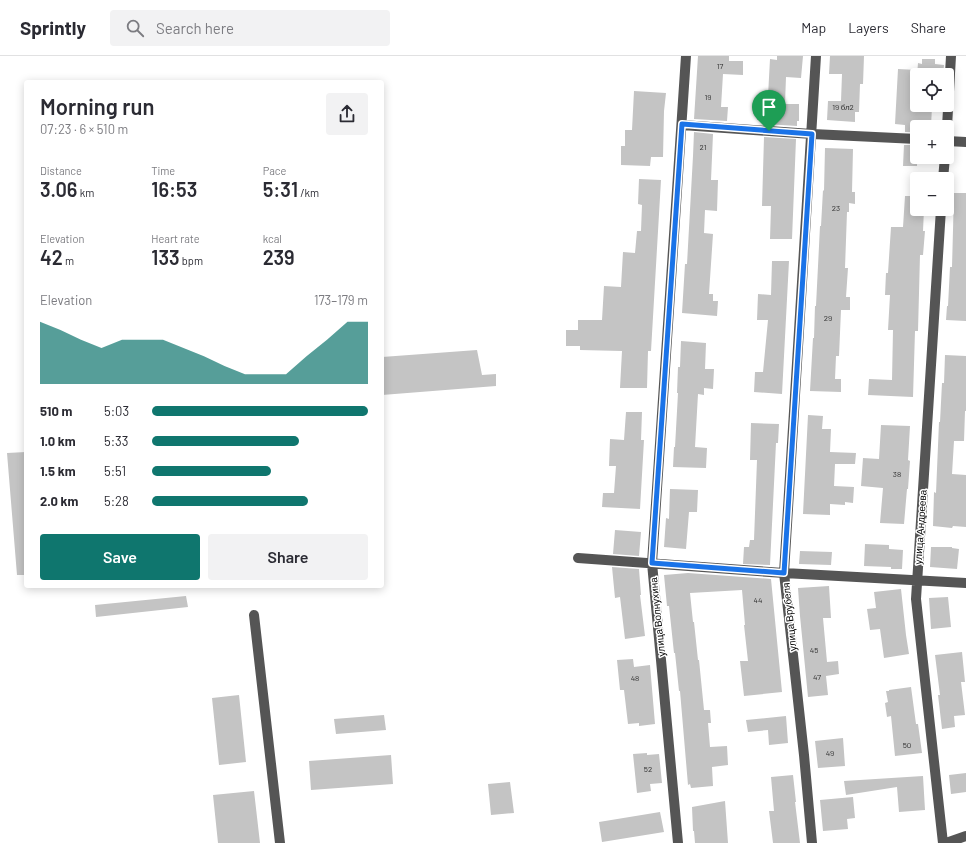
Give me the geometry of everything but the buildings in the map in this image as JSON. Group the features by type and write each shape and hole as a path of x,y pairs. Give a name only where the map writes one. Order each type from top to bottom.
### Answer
{"street":[{"name":"улица Волнухина","path":"678,843 652,563 686,56"},
{"name":"улица Врубеля","path":"812,843 784,573 816,56"},
{"path":"947,120 951,56"},
{"path":"682,124 812,134 910,139"},
{"path":"954,141 966,142"},
{"name":"улица Андреева","path":"941,216 916,599 945,843"},
{"path":"578,558 784,573 966,583"},
{"path":"254,615 280,843"},
{"path":"945,843 966,836"}],"route":[{"path":"682,124 769,131 812,134 784,573 652,563 682,124"}]}
